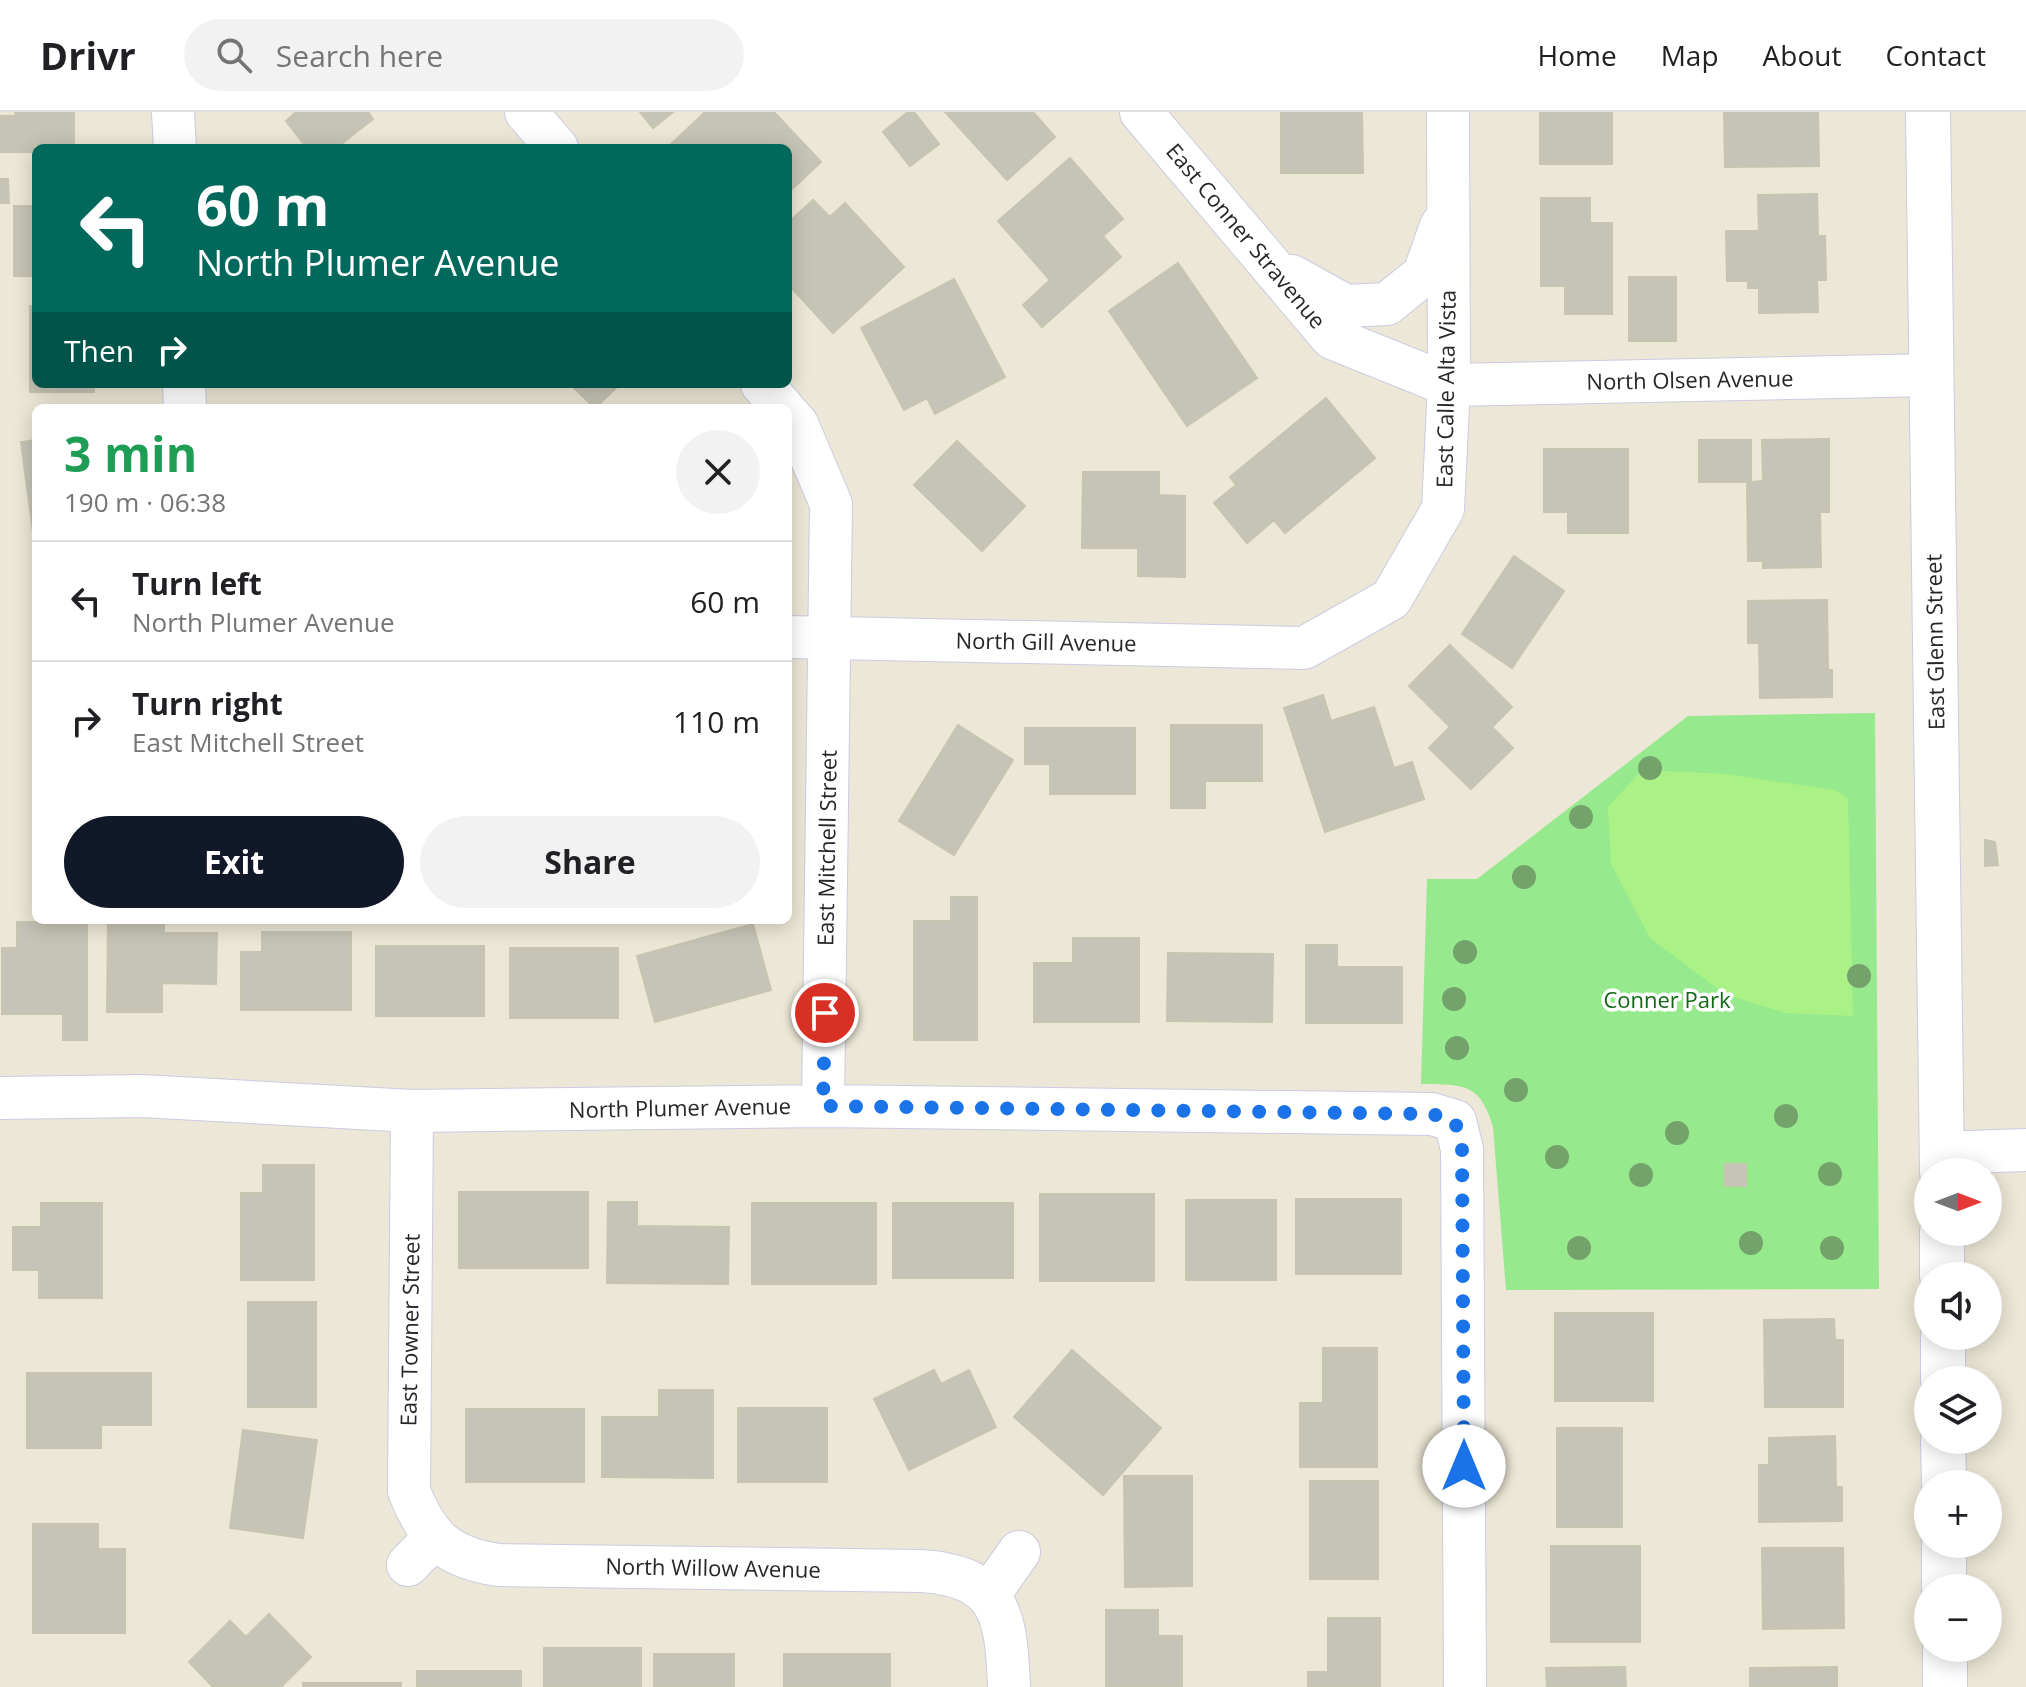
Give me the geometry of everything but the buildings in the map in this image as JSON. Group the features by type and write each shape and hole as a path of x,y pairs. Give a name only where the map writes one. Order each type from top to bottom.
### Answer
{"street":[{"path":"173,112 175,144"},
{"path":"526,112 554,144"},
{"name":"East Conner Stravenue","path":"1141,112 1332,338 1449,385"},
{"name":"East Calle Alta Vista","path":"1304,648 1391,599 1443,509 1449,385 1448,112"},
{"name":"East Glenn Street","path":"1928,112 1942,1158"},
{"path":"1269,263 1346,306 1387,304 1424,274 1448,206"},
{"name":"North Olsen Avenue","path":"1449,385 1932,375"},
{"path":"766,388 780,404"},
{"name":"East Mitchell Street","path":"792,418 831,504 823,1106"},
{"name":"North Gill Avenue","path":"792,637 1304,648"},
{"name":"North Plumer Avenue","path":"0,1098 142,1096 412,1111 823,1106 1432,1114 1455,1121 1462,1149 1465,1687"},
{"name":"East Towner Street","path":"412,1111 409,1491 427,1548"},
{"path":"1970,1158 2026,1150"},
{"name":"North Willow Avenue","path":"427,1548 499,1565 938,1572 954,1574 971,1582 988,1596"},
{"path":"1009,1687 1008,1642 1000,1616 988,1596 1019,1552"},
{"path":"1945,1662 1945,1687"}],"green space":[{"name":"Conner Park","path":"1875,713 1879,1289 1506,1290 1493,1127 1488,1112 1476,1094 1468,1089 1421,1084 1427,879 1477,879 1688,716"},
{"path":"1642,770 1725,774 1835,790 1848,799 1853,1016 1786,1013 1725,994 1650,938 1611,864 1608,807"}],"route":[{"path":"825,1013 823,1106 1432,1114 1455,1121 1462,1149 1464,1466"}]}
